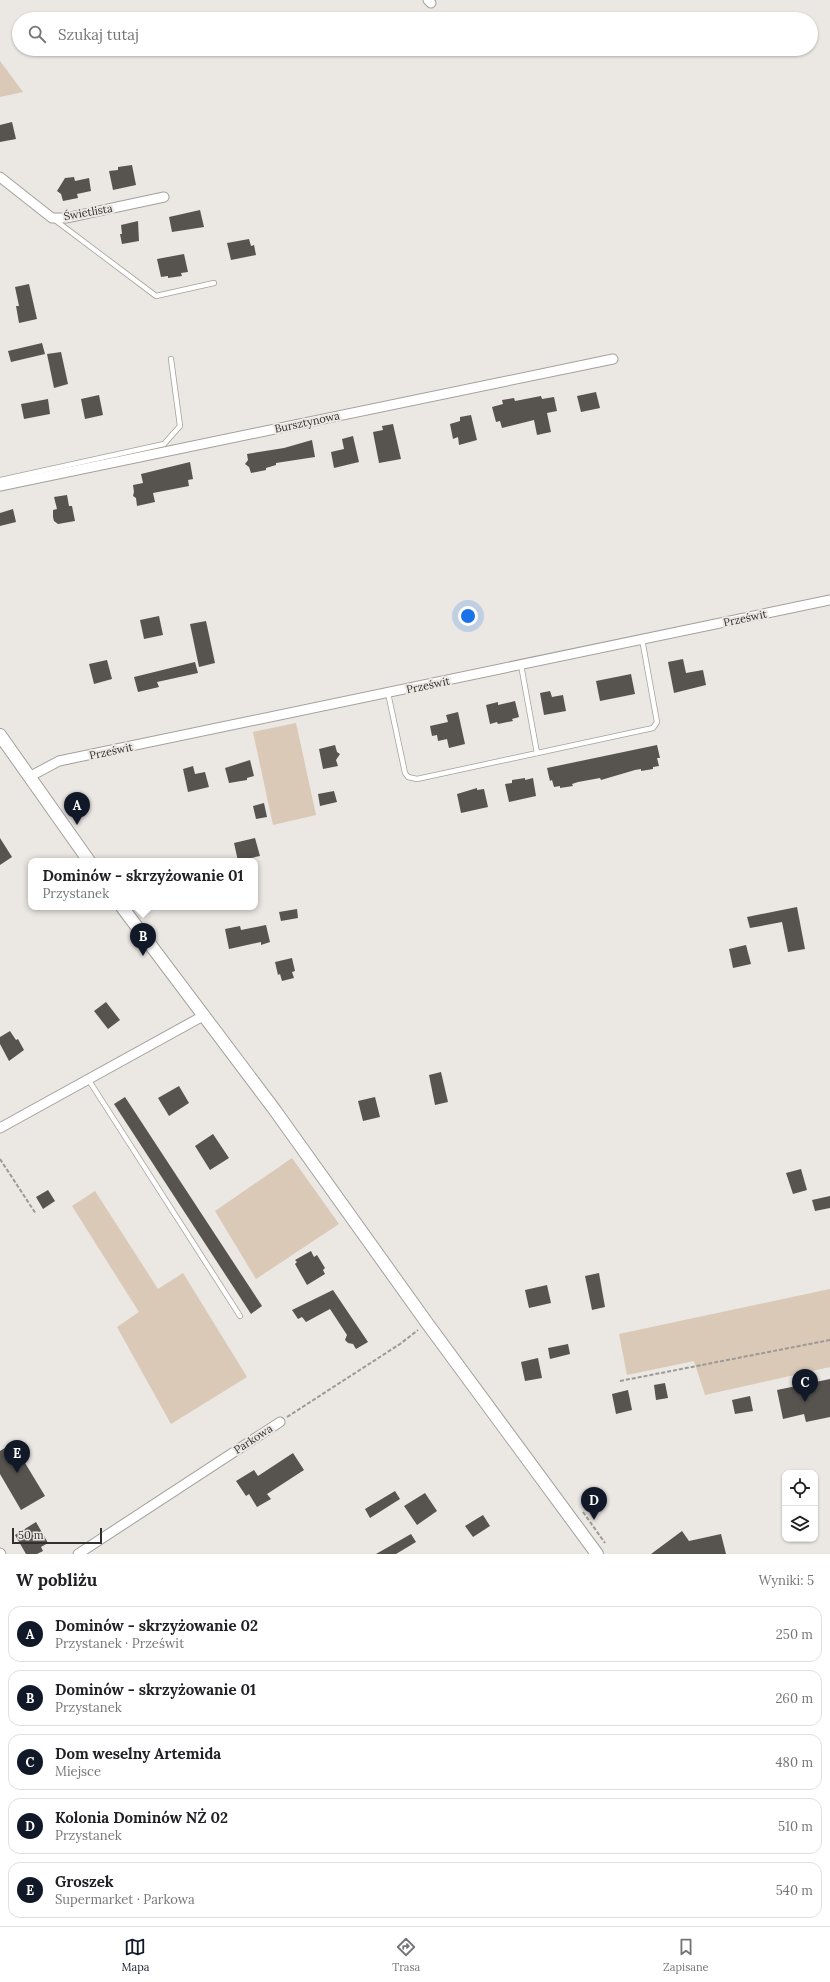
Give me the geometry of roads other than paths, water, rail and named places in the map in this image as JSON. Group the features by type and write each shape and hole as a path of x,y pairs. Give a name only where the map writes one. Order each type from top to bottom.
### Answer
{"street":[{"name":"Świetlista","path":"0,177 52,218 66,218 164,198"},
{"name":"Bursztynowa","path":"0,486 613,359"},
{"name":"Prześwit","path":"29,777 60,761 830,600"},
{"path":"0,735 87,858"},
{"path":"124,910 274,1109 427,1323 597,1554"},
{"path":"0,1128 203,1016"},
{"name":"Parkowa","path":"78,1554 280,1422"}],"lane":[{"path":"52,218 156,296 214,283"},
{"path":"0,480 164,444 180,426 171,359"},
{"path":"388,693 406,773 412,779 537,753 656,726 657,722 642,639"},
{"path":"521,665 537,753"},
{"path":"88,1079 240,1316"}],"place":[{"name":"Dominów - skrzyżowanie 02","path":"77,825"},
{"name":"Dominów - skrzyżowanie 01","path":"143,956"},
{"name":"Dom weselny Artemida","path":"805,1402"},
{"name":"Groszek","path":"17,1473"},
{"name":"Kolonia Dominów NŻ 02","path":"594,1520"}]}
